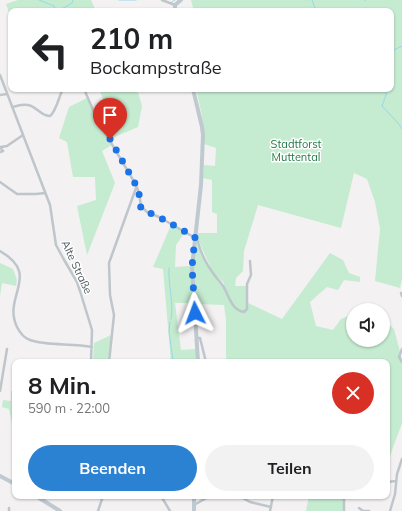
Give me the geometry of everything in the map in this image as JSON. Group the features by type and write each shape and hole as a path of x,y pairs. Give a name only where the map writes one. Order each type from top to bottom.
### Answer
{"street":[{"path":"162,0 174,5"},
{"path":"174,5 181,0"},
{"name":"Alte Straße","path":"0,75 45,192 51,211 56,245 81,292 92,330 91,359"},
{"path":"12,108 28,105 45,116 50,116 53,114 62,92"},
{"path":"85,92 102,127 113,144 139,193 140,206 143,210 159,217 197,239 212,273 224,287 232,304 238,310 244,312 247,309 247,284 251,274 250,260"},
{"path":"194,92 203,135 201,185 192,267 198,359"},
{"path":"0,95 7,94"},
{"path":"0,152 3,151 0,147 8,146 23,135"},
{"path":"0,182 17,194 36,194 45,192"},
{"path":"109,359 114,315 110,295 109,263 136,187"},
{"path":"0,251 14,261 20,272 20,283 14,306 14,314 16,325 24,337 37,342 74,344 92,347"},
{"path":"197,338 200,338 205,359"},
{"path":"402,348 399,357 402,362"},
{"path":"0,391 1,373 7,349"},
{"path":"390,511 393,504 396,482 402,459"},
{"path":"0,476 12,482"},
{"path":"390,482 396,482"},
{"path":"41,499 58,510"},
{"path":"98,511 102,499"},
{"path":"163,499 170,511"},
{"path":"194,499 194,511"},
{"path":"194,505 205,499"},
{"path":"244,499 271,509 273,499"},
{"path":"344,499 344,511"},
{"path":"359,508 363,511 369,511"}],"green space":[{"path":"18,0 91,0 95,8 8,8 8,10 6,4"},
{"name":"Stadtforst Muttental","path":"191,0 402,0 402,279 400,288 375,281 380,229 375,202 367,179 354,173 341,228 258,205 244,251 243,271 236,278 235,286 246,286 246,302 282,319 330,253 343,260 349,273 360,277 360,282 344,280 338,290 327,287 310,302 316,326 333,330 341,319 346,317 346,347 390,347 390,325 394,329 402,359 402,423 390,456 390,359 226,359 226,320 224,305 196,304 194,268 196,242 211,270 197,237 198,233 217,233 217,214 212,212 212,180 203,178 204,165 215,166 216,148 204,144 202,116 197,92 394,92 394,8 193,8","holes":["214,274 224,283 223,288"]},
{"path":"100,92 138,92 142,106 138,127 110,139 113,144 102,151 115,183 87,255 77,206 96,200 95,177 73,177 67,142 59,138 69,107 87,98 95,113 106,106"},
{"path":"171,225 185,232 176,245 175,267 191,266 192,303 175,303 181,350 196,349 197,359 171,359 163,269 153,267"},
{"path":"0,263 13,269 17,280 16,286 2,283 0,296"},
{"path":"111,335 108,359 93,359 94,343"},
{"path":"12,391 12,423 9,409 2,407 3,400 11,401"},
{"path":"308,499 343,499 343,511 306,511"}],"waterway":[{"path":"39,0 54,6 55,8"},
{"path":"63,8 72,3 73,0"},
{"path":"119,0 136,0"},
{"path":"312,0 315,8"},
{"path":"394,50 402,46"},
{"path":"386,92 382,106 402,129"},
{"path":"169,268 172,306 171,319"},
{"path":"170,322 169,331 173,359"}],"route":[{"path":"110,139 130,177 136,185 139,193 140,206 143,210 195,237 192,267 195,313"}]}
